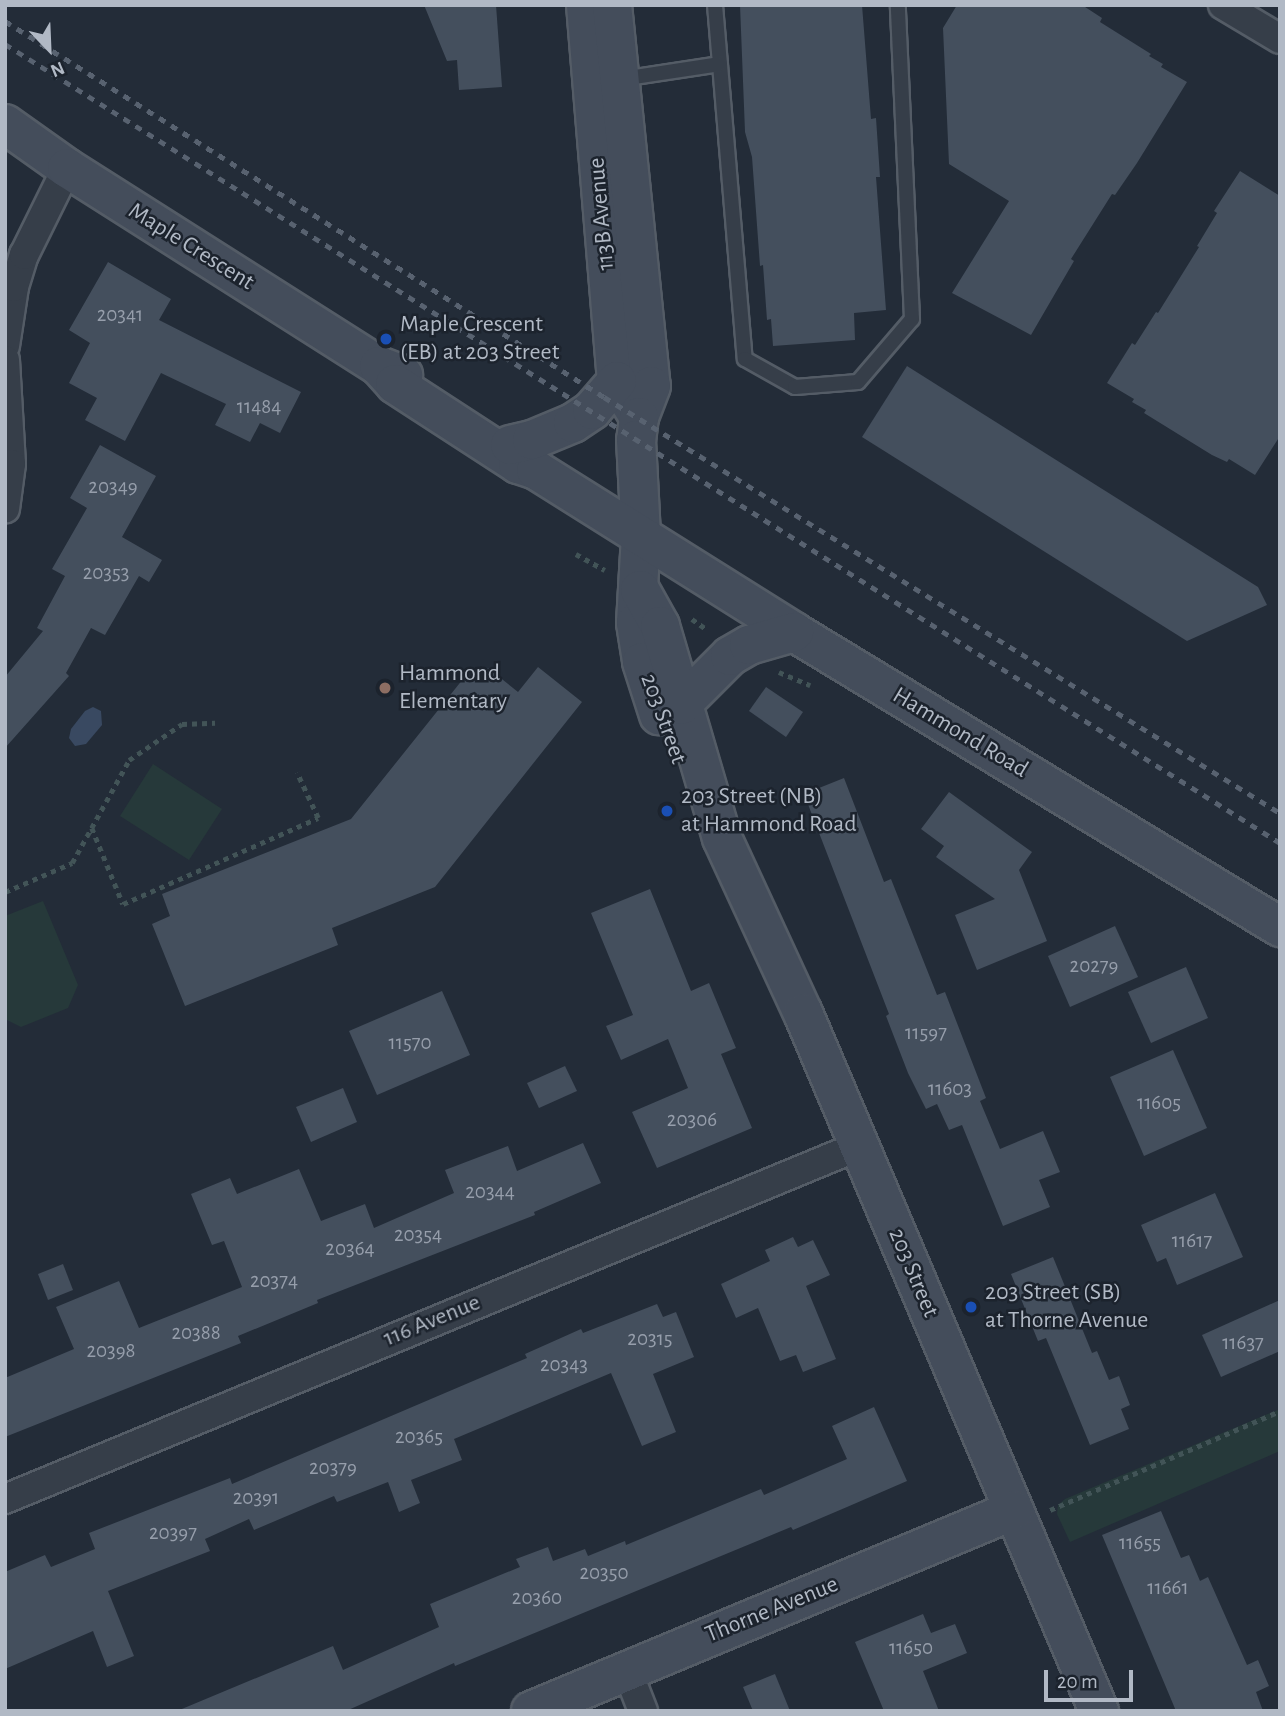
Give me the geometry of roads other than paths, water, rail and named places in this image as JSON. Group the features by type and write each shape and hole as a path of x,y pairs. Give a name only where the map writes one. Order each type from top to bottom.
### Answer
{"main road":[{"name":"113B Avenue","path":"586,5 617,381 639,417"},
{"name":"113B Avenue","path":"612,5 651,386 639,417 636,440 641,536"},
{"name":"Maple Crescent","path":"5,124 67,168 379,366 395,384 518,464 523,458 641,536"},
{"path":"523,458 532,440 573,423 592,410 617,381"},
{"name":"203 Street","path":"641,536 636,623 642,662 662,724 686,780 722,838 803,1013 859,1146 1032,1510 1099,1711"},
{"name":"Hammond Road","path":"641,536 1280,927"},
{"name":"203 Street","path":"640,590 660,626 722,838"},
{"path":"681,705 730,656 749,645 794,632"},
{"name":"Thorne Avenue","path":"531,1711 627,1670 1032,1510"}],"street":[{"path":"1223,5 1280,40"},
{"path":"5,346 10,307 24,255 67,168"},
{"path":"5,360 11,464 5,509"},
{"name":"116 Avenue","path":"5,1499 859,1146"},
{"path":"627,1670 643,1711"}],"lane":[{"path":"715,5 745,359 795,387 858,382 912,319 898,5"},
{"path":"620,79 720,64"}],"water":[{"path":"93,707 101,711 102,725 86,744 75,746 69,738 71,729 85,711"}],"railway":[{"path":"5,21 604,397 1280,813"},
{"path":"5,44 1280,843"}],"place":[{"name":"Maple Crescent (EB) at 203 Street","path":"386,339"},
{"name":"Hammond Elementary","path":"385,688"},
{"name":"203 Street (NB) at Hammond Road","path":"667,811"},
{"name":"203 Street (SB) at Thorne Avenue","path":"971,1307"}]}
